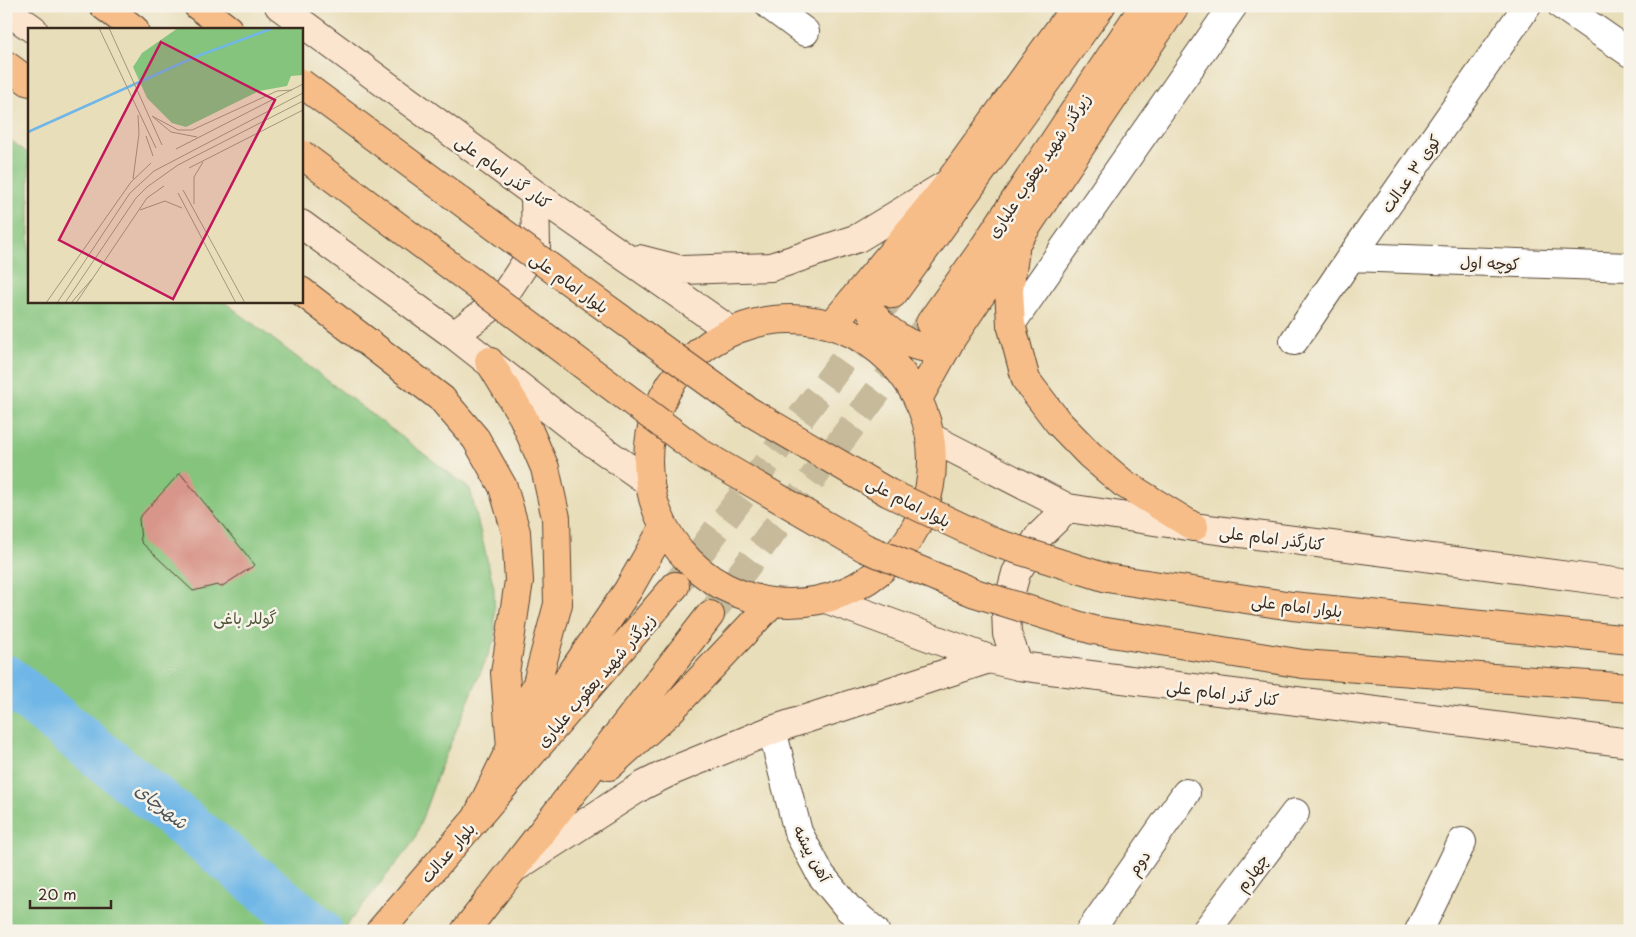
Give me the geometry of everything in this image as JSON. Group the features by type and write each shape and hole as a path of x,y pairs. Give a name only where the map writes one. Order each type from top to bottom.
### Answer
{"main road":[{"path":"104,6 133,28"},
{"path":"198,6 227,28"},
{"name":"کنار گذر امام علی","path":"280,6 535,194 731,332"},
{"path":"832,325 948,183 1076,6"},
{"path":"893,294 1100,6"},
{"name":"زیرگذر شهید یعقوب علیاری","path":"930,322 978,256 1144,6"},
{"path":"918,399 952,338 1175,6"},
{"path":"6,10 32,28"},
{"path":"6,65 28,81"},
{"name":"بلوار امام علی","path":"302,84 746,410 889,493 993,542 1107,578 1292,606 1630,640"},
{"path":"302,155 702,454 865,548 911,567 975,592 1102,631 1303,664 1630,688"},
{"path":"621,255 682,270 771,267 858,238 948,183"},
{"path":"454,335 501,300 536,247 535,194"},
{"path":"302,225 489,361 578,433 650,483"},
{"path":"1017,240 1009,290 1011,324 1026,380 1058,422 1090,455 1123,483 1194,527"},
{"path":"868,282 866,297 870,310 896,336 906,342 922,346 937,345 952,338"},
{"path":"302,292 442,399 476,439 503,487 516,532 519,581 505,674 511,747"},
{"path":"798,319 832,325 853,334 873,346 891,361 906,379 918,399 930,437 931,479 920,520 898,555 865,583 826,599 800,604 772,603 746,597 721,585 698,570 679,550 664,527 650,483 650,437 665,394 693,357 731,332 764,321 798,319"},
{"path":"478,817 511,747 536,683 558,604 556,518 545,468 522,417 489,361"},
{"name":"کنارگذر امام علی","path":"930,437 1068,508 1194,527 1630,584"},
{"path":"1019,666 1007,634 1006,610 1016,574 1039,536 1068,508"},
{"path":"514,773 552,702 628,590 664,527"},
{"path":"628,590 646,575 663,570 676,570 698,581 716,597 724,612 723,638 713,667"},
{"name":"زیرگذر شهید یعقوب علیاری","path":"514,773 675,586"},
{"name":"کنار گذر امام علی","path":"826,599 989,659 1019,666 1630,743"},
{"path":"561,808 669,712 772,603"},
{"path":"465,931 710,615"},
{"path":"507,877 642,786 672,771 772,730 989,659"},
{"name":"بلوار عدالت","path":"380,931 514,773"}],"street":[{"path":"770,6 805,32"},
{"path":"1011,324 1233,6"},
{"name":"کوی ۳ عدالت","path":"1294,341 1527,6"},
{"path":"1562,6 1630,53"},
{"name":"کوچه اول","path":"1351,257 1630,267"},
{"name":"آهن پیشه","path":"772,730 798,832 821,875 848,908 875,931"},
{"name":"دوم","path":"1090,931 1186,793"},
{"name":"چهارم","path":"1206,931 1295,814"},
{"path":"1419,931 1462,842"}],"green space":[{"name":"گوللر باغی","path":"6,137 28,153 28,302 224,302 470,489 494,588 495,638 439,771 414,841 342,931 6,931"}],"building":[{"path":"180,473 255,565 221,587 217,585 193,591 141,542 139,518"}],"waterway":[{"name":"شهرچای","path":"6,679 318,931"}],"tunnel":[{"path":"675,586 893,294"},
{"path":"710,615 927,326"}]}
